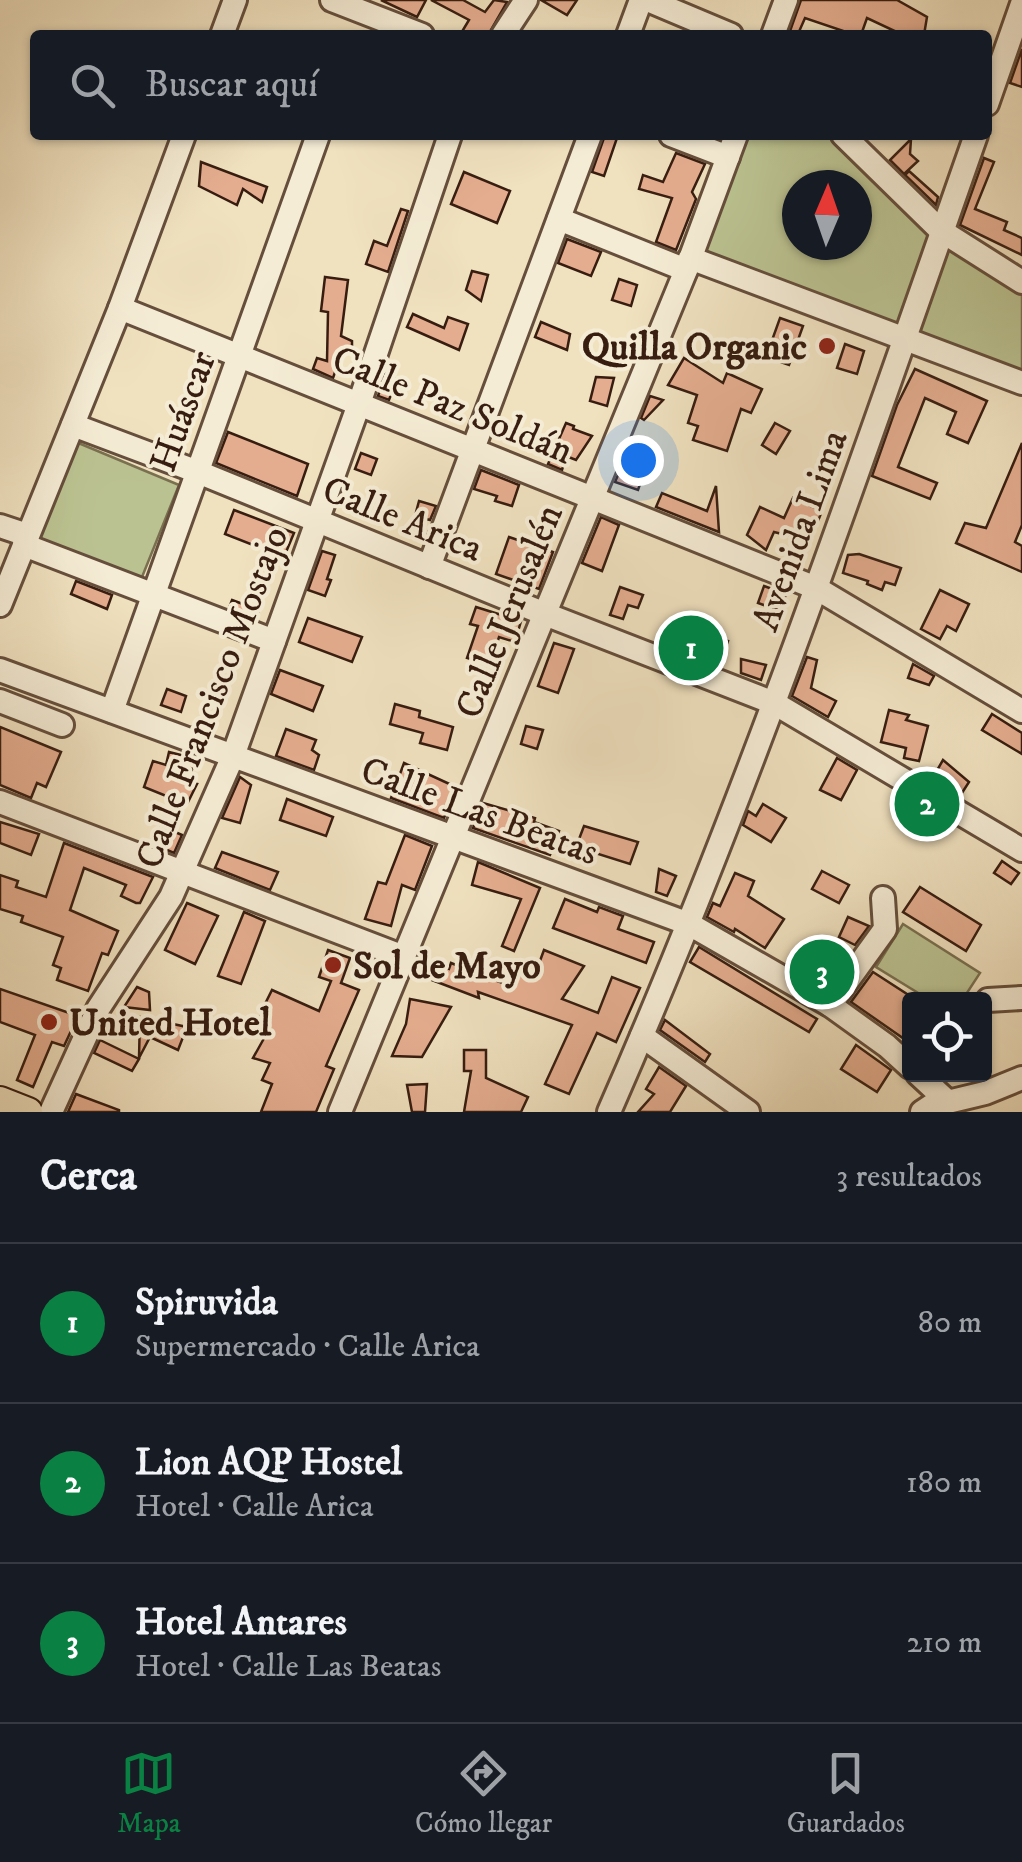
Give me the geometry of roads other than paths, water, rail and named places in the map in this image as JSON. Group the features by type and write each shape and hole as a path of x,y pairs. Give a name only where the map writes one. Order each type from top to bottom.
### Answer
{"main road":[{"path":"0,1101 28,1112"}],"street":[{"path":"224,30 235,0"},
{"path":"332,0 364,6 412,30"},
{"path":"506,30 526,0"},
{"path":"630,30 645,0 719,30"},
{"path":"775,30 786,0"},
{"path":"992,89 1021,2"},
{"path":"356,30 364,6"},
{"path":"0,605 120,308 182,140"},
{"name":"Huáscar","path":"112,711 316,140"},
{"name":"Calle Francisco Mostajo","path":"52,1112 98,1009 171,897 234,756 448,140"},
{"path":"429,567 588,140"},
{"path":"699,140 732,146"},
{"path":"848,140 940,230 1022,282"},
{"name":"Avenida Lima","path":"609,1112 689,924 774,703 974,140"},
{"name":"Calle Jerusalén","path":"340,1112 688,264 732,146"},
{"path":"559,219 1022,382"},
{"name":"Calle Paz Soldán","path":"120,308 816,588 1022,711"},
{"name":"Calle Arica","path":"73,425 774,703 1022,850"},
{"path":"0,526 25,540 274,641"},
{"name":"Calle Las Beatas","path":"0,670 689,924 830,1006 902,1061"},
{"path":"0,701 62,724"},
{"path":"0,802 404,957"},
{"path":"830,1006 885,928 883,898"},
{"path":"992,1000 1022,998"},
{"path":"642,1036 748,1112"},
{"path":"922,1112 1022,1078"},
{"path":"926,1082 946,1101"}],"place":[{"name":"Quilla Organic","path":"827,346"},
{"name":"Spiruvida","path":"691,648"},
{"name":"Lion AQP Hostel","path":"927,804"},
{"name":"Sol de Mayo","path":"333,965"},
{"name":"Hotel Antares","path":"822,972"},
{"name":"United Hotel","path":"49,1022"}]}
